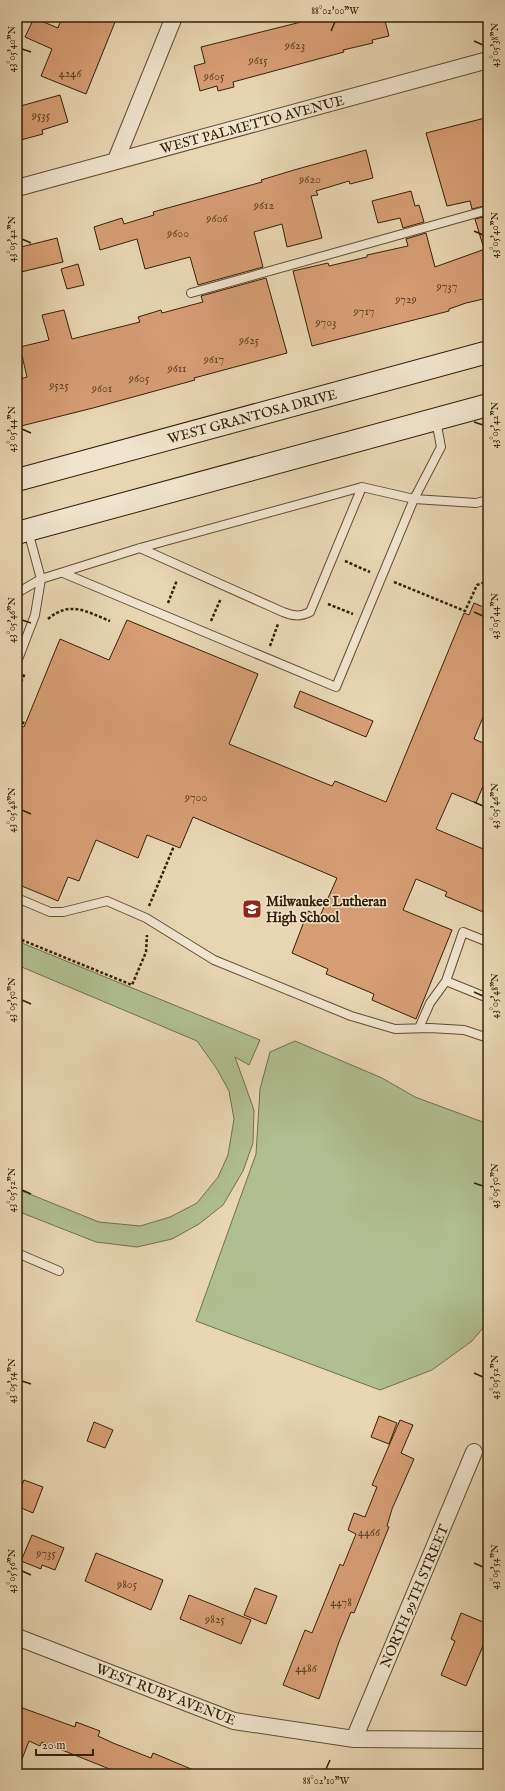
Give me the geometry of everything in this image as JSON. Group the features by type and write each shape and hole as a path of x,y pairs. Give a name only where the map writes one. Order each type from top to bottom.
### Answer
{"street":[{"path":"116,160 174,17"},
{"name":"WEST PALMETTO AVENUE","path":"17,188 488,60"},
{"name":"WEST GRANTOSA DRIVE","path":"17,480 488,352"},
{"path":"23,531 488,405"},
{"name":"NORTH 99TH STREET","path":"354,1739 474,1452"},
{"name":"WEST RUBY AVENUE","path":"17,1636 234,1722 354,1739 488,1740"}],"lane":[{"path":"191,293 488,210"},
{"path":"63,573 336,687 414,499 441,447 436,419"},
{"path":"140,548 292,616 302,616 310,612 362,486"},
{"path":"17,593 41,579 140,548 362,486 414,499 476,502 488,500"},
{"path":"17,662 35,615 41,579 23,531"},
{"path":"17,898 50,912 63,912 107,901 146,918 214,960 352,1016 395,1029 419,1028 464,1030 488,1038"},
{"path":"419,1028 430,1003 446,981 463,932 488,942"},
{"path":"446,981 488,998"},
{"path":"17,1253 59,1271"}],"path":[{"path":"333,556 465,611 477,585 488,581"},
{"path":"163,615 182,567"},
{"path":"207,633 226,587"},
{"path":"316,598 364,619"},
{"path":"46,621 56,613 68,608 83,611 110,621"},
{"path":"266,657 283,612"},
{"path":"17,691 26,670"},
{"path":"17,720 26,724"},
{"path":"17,938 132,985 136,975"}],"green space":[{"path":"17,941 260,1040 249,1065 235,1057 254,1110 253,1143 243,1171 223,1205 199,1224 172,1239 137,1247 96,1242 17,1211 17,1189 99,1222 140,1226 170,1217 197,1203 218,1177 228,1155 234,1119 229,1091 217,1069 197,1041 17,965"},
{"path":"295,1041 382,1078 415,1097 488,1124 488,1322 472,1341 432,1370 380,1390 196,1321 256,1154 260,1089 270,1052"}],"building":[{"path":"62,17 117,17 86,94 41,76 52,49 25,37 34,18 58,28"},
{"path":"321,17 384,17 389,36 372,40 373,43 343,50 344,52 233,82 234,87 218,91 217,86 200,91 194,66 205,63 201,47"},
{"path":"60,95 68,122 42,130 43,134 17,141 17,107"},
{"path":"485,118 488,131 488,205 472,209 470,201 447,206 426,133"},
{"path":"366,150 373,178 350,184 349,181 316,191 318,195 311,196 322,238 287,247 282,224 254,232 263,267 198,285 190,257 145,269 137,239 100,250 94,227 122,218 124,224 154,215 153,212 262,182 261,180"},
{"path":"411,191 415,206 419,205 424,222 403,228 400,218 378,223 372,201"},
{"path":"488,216 488,248 484,249 475,219"},
{"path":"426,233 435,267 488,248 488,298 466,303 449,309 449,311 312,346 293,271 328,263 329,266 367,257 367,255 408,246 406,239"},
{"path":"57,238 63,262 21,272 17,248"},
{"path":"78,264 84,285 67,289 61,269"},
{"path":"266,278 287,353 194,378 195,380 93,408 17,427 17,380 27,377 20,347 49,340 42,315 64,310 72,339 140,322 138,317 161,310 162,313 203,302 201,296"},
{"path":"474,603 488,609 488,705 474,739 488,745 488,774 476,803 452,793 436,829 488,851 488,914 445,896 447,892 416,879 403,910 452,930 416,1019 372,1000 374,994 326,974 328,969 292,953 308,911 320,916 337,878 193,817 180,848 147,835 138,858 96,840 79,881 68,877 58,901 17,884 17,724 24,727 60,639 109,660 127,620 258,674 229,744 332,786 335,781 386,802 464,613 469,615"},
{"path":"300,691 373,721 366,737 294,707"},
{"path":"379,1416 397,1423 389,1444 371,1437"},
{"path":"400,1420 413,1425 401,1453 414,1459 392,1509 387,1526 389,1527 354,1613 351,1612 339,1642 319,1699 283,1685 305,1630 312,1633 340,1564 343,1566 356,1534 348,1530 354,1513 365,1517 377,1487 372,1485"},
{"path":"94,1422 113,1430 105,1448 87,1441"},
{"path":"24,1480 43,1487 33,1513 17,1506 17,1497"},
{"path":"32,1535 64,1548 55,1570 42,1565 41,1569 21,1561"},
{"path":"96,1553 163,1580 151,1610 85,1581"},
{"path":"255,1588 277,1596 266,1624 244,1615"},
{"path":"189,1595 251,1620 241,1644 180,1619"},
{"path":"461,1613 488,1624 488,1634 466,1686 441,1675 455,1641 451,1639"},
{"path":"17,1706 75,1727 76,1722 100,1731 98,1736 113,1743 151,1758 153,1753 203,1774 122,1774 42,1742 40,1746 29,1741 19,1767 17,1767"}],"place":[{"name":"Milwaukee Lutheran High School","path":"252,909"}]}
